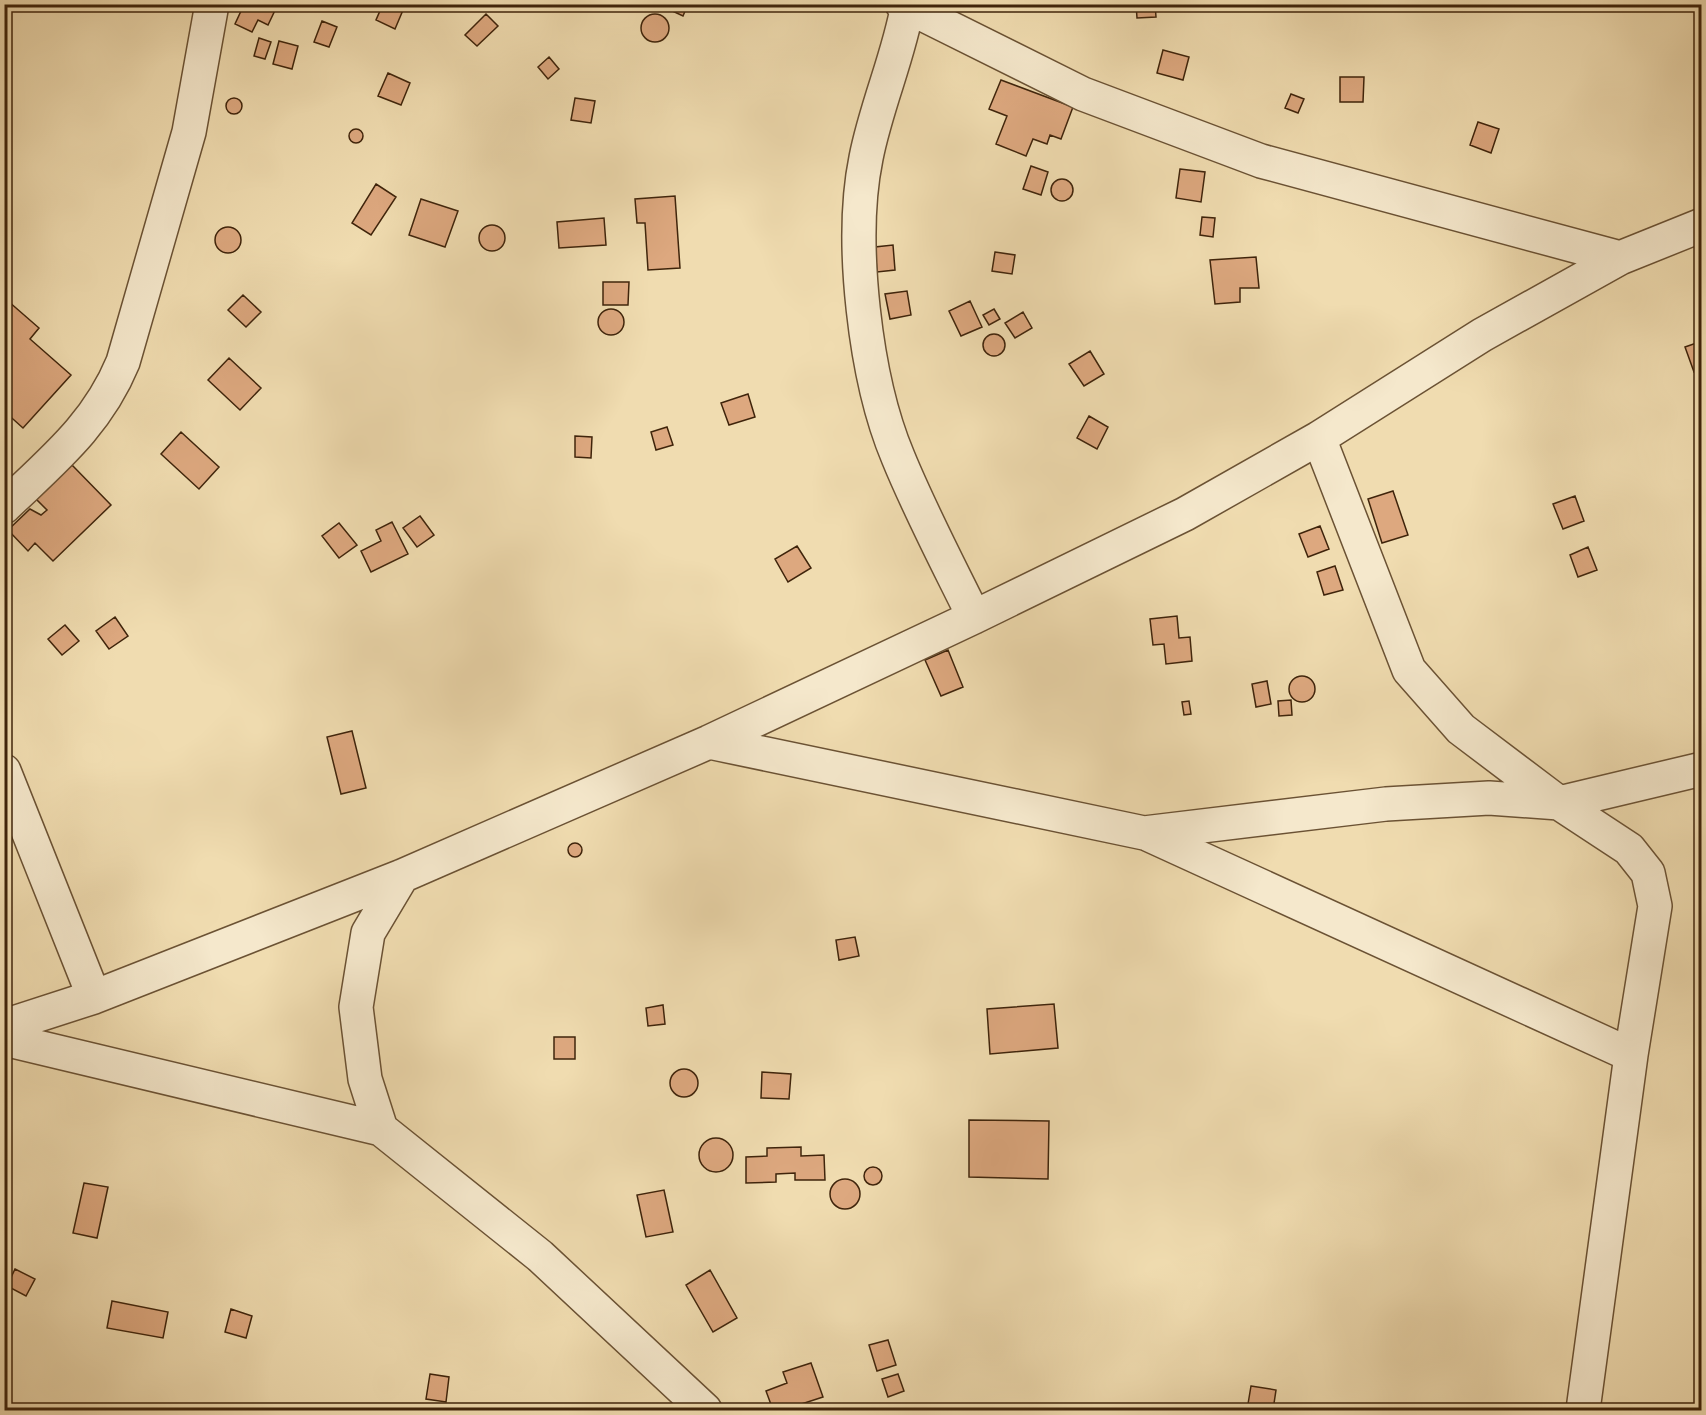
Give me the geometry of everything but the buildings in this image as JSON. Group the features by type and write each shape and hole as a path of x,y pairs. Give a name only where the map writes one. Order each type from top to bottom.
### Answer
{"street":[{"path":"4,507 78,436 110,393 123,362 189,132 212,4"},
{"path":"974,617 897,456 874,380 860,274 859,223 866,158 906,5 1083,94 1261,161 1620,258"},
{"path":"4,1026 94,997 402,876 708,742 974,617 1185,514 1319,438 1482,335 1620,258 1701,225"},
{"path":"1319,438 1409,670 1461,729 1559,803 1629,849 1648,873 1655,906 1583,1410"},
{"path":"708,742 1144,833 1632,1055"},
{"path":"1144,833 1386,804 1489,798 1559,803 1701,769"},
{"path":"4,771 94,997"},
{"path":"381,1129 365,1079 356,1006 368,933 402,876"},
{"path":"4,1039 381,1129 540,1256 705,1410"}]}
